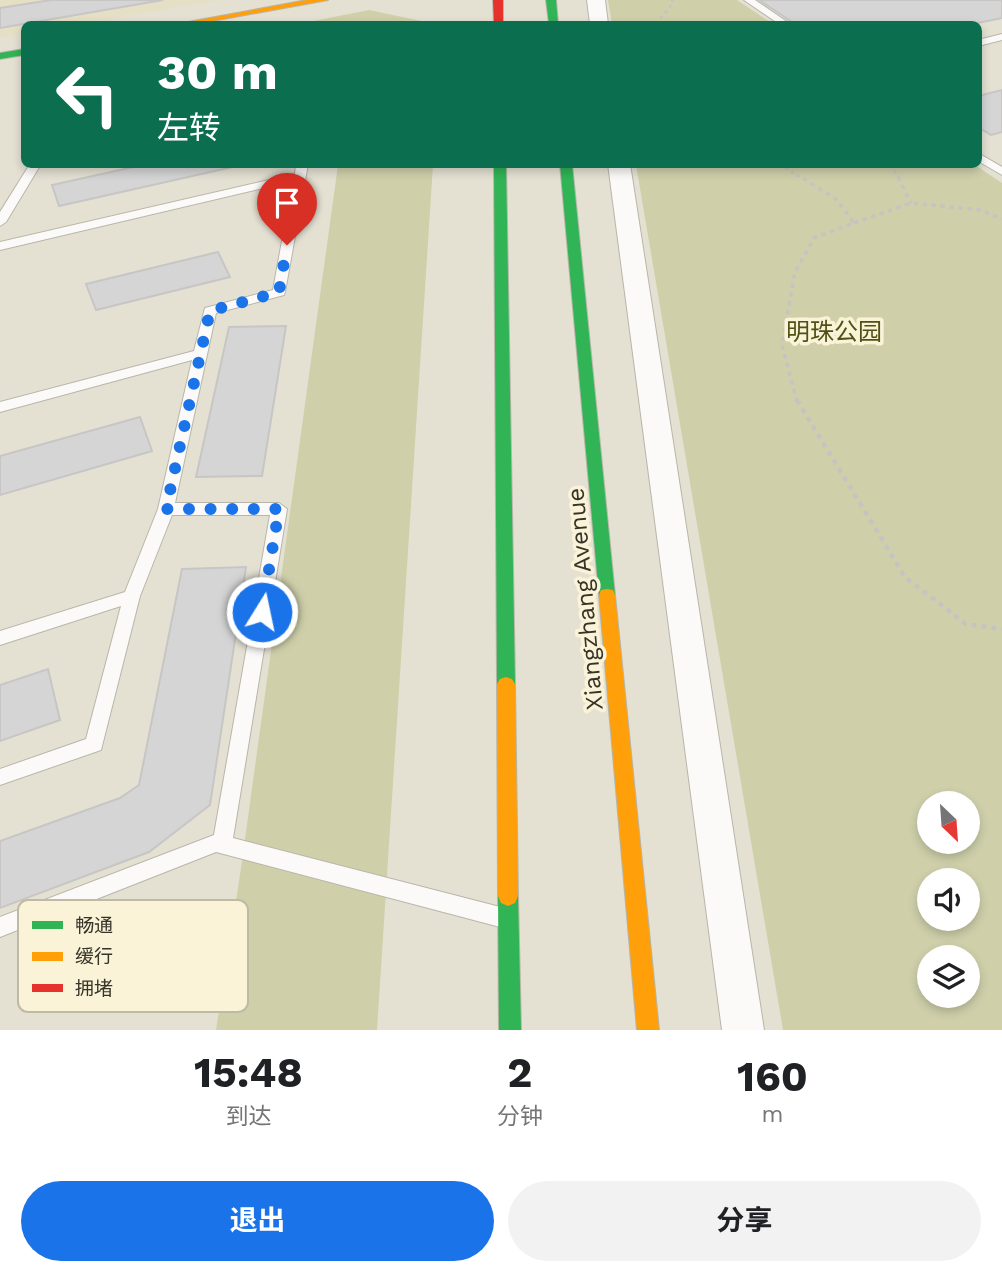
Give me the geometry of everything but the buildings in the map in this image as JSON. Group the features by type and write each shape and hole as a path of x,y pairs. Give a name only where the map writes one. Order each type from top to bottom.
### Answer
{"main road":[{"path":"200,21 323,0"},
{"path":"498,0 499,21"},
{"path":"551,0 554,21"},
{"path":"0,56 21,52"},
{"path":"500,168 509,1030"},
{"name":"Xiangzhang Avenue","path":"566,168 648,1030"}],"street":[{"path":"596,0 599,21"},
{"path":"620,168 743,1030"}],"lane":[{"path":"749,0 780,21"},
{"path":"982,42 1002,37"},
{"path":"982,159 1002,172"},
{"path":"0,222 34,168"},
{"path":"0,246 301,170 279,292 210,311 166,509 132,596 94,744 0,776"},
{"path":"0,407 200,354"},
{"path":"166,509 279,509 222,845"},
{"path":"0,638 132,596"},
{"path":"69,900 216,843 508,919"},
{"path":"0,927 18,920"}],"path":[{"path":"658,21 673,3 672,0"},
{"path":"785,168 837,200 854,223"},
{"path":"893,168 911,203"},
{"path":"1002,219 980,209 911,203 814,238 795,272 782,345 798,405 905,577 966,624 1002,629"}],"shaded area":[{"path":"0,0 221,0 98,21 21,21 21,34 0,38"}],"green space":[{"path":"608,0 737,0 768,21 612,21"},
{"path":"369,10 422,21 313,21"},
{"path":"338,168 433,168 377,1030 216,1030 219,1012 248,1012 248,900 236,900"},
{"name":"明珠公园","path":"637,168 980,168 1002,183 1002,1030 783,1030"}],"traffic: fast":[{"path":"551,0 554,21"},
{"path":"0,56 21,52"},
{"path":"500,168 506,684"},
{"path":"566,168 607,595"},
{"path":"508,896 510,1030"}],"traffic: slow":[{"path":"200,21 323,0"},
{"path":"607,595 648,1030"},
{"path":"506,684 508,896"}],"traffic: jam":[{"path":"498,0 499,21"}],"route":[{"path":"262,612 279,509 166,509 210,311 279,292 287,245"}]}
